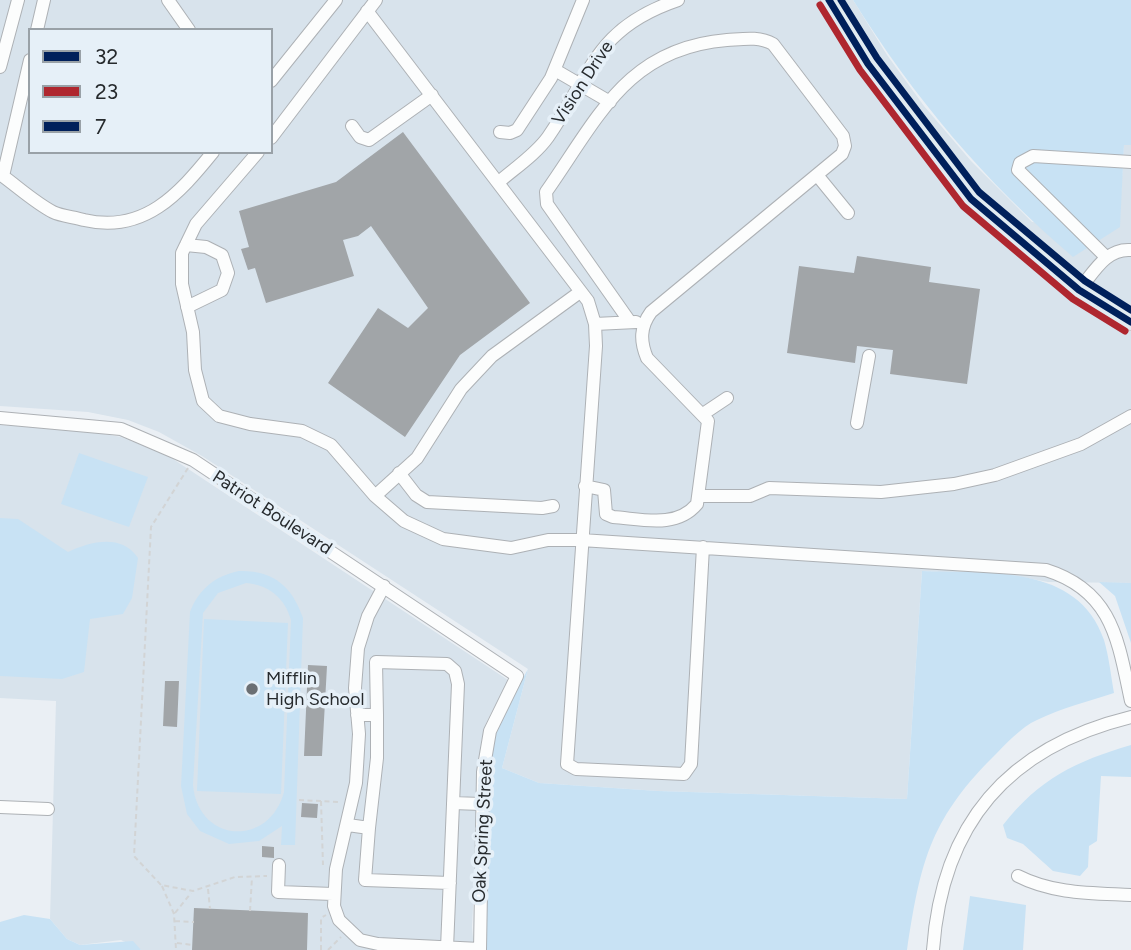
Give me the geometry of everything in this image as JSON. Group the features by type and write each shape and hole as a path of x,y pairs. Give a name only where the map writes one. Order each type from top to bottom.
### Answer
{"main road":[{"path":"829,0 868,64 971,199 1079,290 1131,322"}],"street":[{"path":"0,67 18,0"},
{"path":"37,28 44,0"},
{"path":"168,0 188,28"},
{"path":"273,79 336,0"},
{"path":"273,135 376,0"},
{"path":"500,132 510,133 517,130 555,70 583,0"},
{"name":"Vision Drive","path":"500,181 547,140 607,41 646,11 678,0"},
{"path":"367,11 500,181 588,301 595,324 596,346 567,764 576,769 684,774 691,764 703,547"},
{"path":"585,486 604,490 606,514 613,517 672,521 690,513 697,504 709,432 708,421 647,358 642,346 644,322 651,312 842,155 845,146 843,136 773,44 763,38 707,42 675,51 643,67 624,83 546,192 545,198 630,323"},
{"path":"28,68 1,175 54,213 95,222 124,222 153,213 181,192 211,154"},
{"path":"555,70 610,102"},
{"path":"352,126 360,137 369,140 432,94"},
{"path":"256,154 196,224 182,253 182,284 193,332 195,369 203,401 219,416 250,424 302,431 331,445 375,496 404,521 443,538 511,548 548,540 581,540 1026,566 1065,576 1084,588 1108,616 1118,643 1131,701"},
{"path":"1106,257 1018,170 1020,163 1033,156 1131,162"},
{"path":"817,175 848,213"},
{"path":"1079,290 1106,257 1125,250 1131,241"},
{"path":"186,245 206,247 222,255 228,273 222,290 187,307"},
{"path":"375,496 417,458 461,389 492,356 580,292"},
{"path":"595,324 644,322"},
{"path":"857,423 869,356"},
{"path":"704,414 727,398"},
{"path":"698,496 750,496 769,488 801,492 881,492 954,484 995,475 1081,444 1131,416"},
{"name":"Patriot Boulevard","path":"0,418 121,429 193,460 517,676"},
{"path":"399,473 416,495 427,502 552,506"},
{"path":"384,586 368,616 358,648 355,688 356,783 336,869 333,894 339,920 360,940 415,948 480,950"},
{"path":"447,948 450,883 458,684 455,671 447,664 376,662 377,758 365,880 450,883"},
{"name":"Oak Spring Street","path":"480,950 481,804 490,732 517,676"},
{"path":"357,715 377,715"},
{"path":"933,950 938,904 945,877 957,846 980,807 999,785 1042,751 1074,734 1131,717"},
{"path":"453,803 481,804"},
{"path":"0,807 48,809"},
{"path":"348,825 369,828"},
{"path":"279,871 278,892 333,894"},
{"path":"1018,876 1037,886 1064,891 1131,895"}],"path":[{"path":"176,950 175,921 170,899 134,856 151,527 193,460"},
{"path":"299,800 345,802"},
{"path":"320,801 321,864 326,867"},
{"path":"161,886 193,891 208,889 234,877 279,871"},
{"path":"250,911 253,875"},
{"path":"208,889 210,909"},
{"path":"174,914 193,891"},
{"path":"321,950 321,918 328,914"},
{"path":"175,921 194,922"},
{"path":"328,950 342,936"},
{"path":"176,943 193,945"}],"shaded area":[{"path":"0,0 853,0 887,55 924,106 971,161 1032,222 1119,227 1124,144 1131,145 1131,583 1048,582 1016,576 922,571 907,799 658,791 539,783 502,768 528,669 202,456 159,432 128,420 88,412 0,406"},
{"path":"853,0 1131,0 1131,145 1124,145 1120,227 1073,257 1010,199 953,137 901,71"},
{"name":"Mifflin High School","path":"0,425 82,430 121,437 167,455 508,680 486,723 481,742 472,927 474,950 141,950 121,940 80,945 67,939 50,919 56,701 0,698"},
{"path":"79,453 148,477 129,527 61,504"},
{"path":"0,518 18,519 68,552 95,543 114,542 131,550 138,558 132,598 123,614 90,619 84,672 62,679 0,676"},
{"path":"251,571 280,582 293,597 303,618 295,845 281,845 282,826 259,841 229,844 200,831 187,814 181,786 190,612 203,590 230,573","holes":["246,583 275,594 285,605 291,620 284,792 276,810 264,823 250,830 235,831 220,827 207,818 198,804 193,785 203,613 218,593"]},
{"path":"922,571 974,572 1028,578 1052,585 1074,597 1091,615 1104,640 1114,693 1066,708 1031,723 1008,742 971,781 941,824 931,846 917,893 907,950 486,950 483,920 490,753 495,728 528,669 502,768 539,783 658,791 907,799"},
{"path":"1099,582 1131,583 1131,643 1115,596"},
{"path":"204,619 288,623 281,794 197,791"},
{"path":"1131,745 1131,777 1101,776 1097,841 1089,846 1088,867 1080,876 1053,871 1023,844 1007,838 1003,825 1030,795 1076,765"},
{"path":"970,896 1026,905 1023,950 963,950"},
{"path":"24,915 50,919 67,939 80,945 133,941 141,950 0,950 0,922"}],"building":[{"path":"403,132 530,303 460,355 405,437 328,383 378,308 408,328 428,308 371,226 358,236 343,240 354,276 266,303 255,268 248,270 241,249 249,247 239,211 336,182"},
{"path":"857,256 931,267 929,282 980,289 967,384 890,374 893,350 857,346 855,363 787,353 799,266 854,273"},
{"path":"308,665 327,666 322,756 304,756"},
{"path":"165,681 179,681 177,727 163,726"},
{"path":"302,803 318,804 317,818 301,817"},
{"path":"262,846 274,847 274,858 262,857"},
{"path":"194,908 308,913 307,950 192,950"}],"transit line":[{"name":"32","path":"829,0 868,64 971,199 1079,290 1131,322"},
{"name":"7","path":"841,0 877,58 979,192 1085,281 1131,310"},
{"name":"23","path":"820,5 860,70 963,206 1073,299 1125,331"}],"place":[{"name":"Mifflin High School","path":"252,689"}]}
